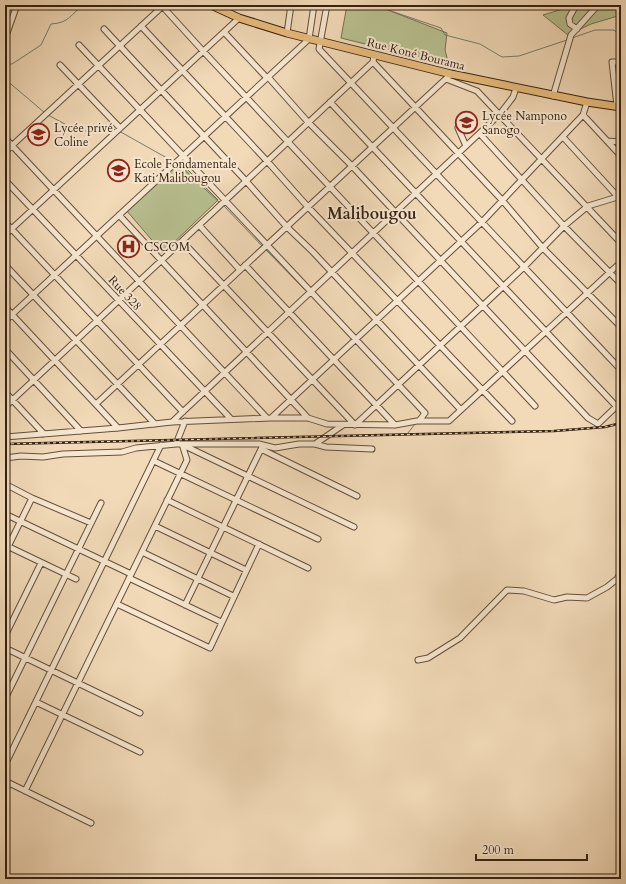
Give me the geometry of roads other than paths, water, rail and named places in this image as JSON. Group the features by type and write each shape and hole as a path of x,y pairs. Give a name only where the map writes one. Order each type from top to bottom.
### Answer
{"highway":[{"name":"Rue Koné Bourama","path":"211,5 239,18 287,33 373,58 448,77 516,88 587,102 619,106"}],"street":[{"path":"7,33 17,5"},
{"path":"287,33 291,5"},
{"path":"5,321 309,39 314,5"},
{"path":"327,5 319,49 621,370"},
{"path":"576,5 569,18 570,24 577,29"},
{"path":"554,96 571,35 598,5"},
{"path":"5,152 164,6 202,52 535,406"},
{"path":"5,235 239,18"},
{"path":"141,26 268,161 352,254 398,300 512,421"},
{"path":"104,29 287,227 332,272 461,410"},
{"path":"224,32 588,418 598,424 621,402"},
{"path":"79,45 425,413 419,421"},
{"path":"5,407 351,83 373,58 415,107 502,200 542,247 621,327"},
{"path":"619,106 612,62 621,62"},
{"path":"60,65 120,128"},
{"path":"96,404 448,77 477,91 621,242"},
{"path":"172,422 480,134 500,114 513,97 516,88"},
{"path":"330,102 616,406"},
{"path":"269,418 482,222 583,115 587,102"},
{"path":"583,115 621,156"},
{"path":"458,128 466,146"},
{"path":"480,134 564,226 621,284"},
{"path":"355,425 524,267 564,226 588,206 620,198 563,137"},
{"path":"5,138 269,418"},
{"path":"607,141 621,142"},
{"name":"Rue 328","path":"5,180 230,419"},
{"path":"119,216 308,418"},
{"path":"5,222 183,412"},
{"path":"199,226 240,270"},
{"path":"182,241 355,425"},
{"path":"6,436 118,428 185,421 230,419 308,418 327,424 343,425 395,425 419,421 449,421 621,262"},
{"path":"5,265 155,424"},
{"path":"245,265 395,425"},
{"path":"5,307 118,428"},
{"path":"5,349 81,431"},
{"path":"5,392 44,434"},
{"path":"25,791 187,460 179,444 185,421"},
{"path":"315,444 343,425"},
{"path":"179,444 354,527"},
{"path":"5,458 122,452 136,448 179,444 275,448 315,444 326,447 372,449"},
{"path":"5,765 161,445"},
{"path":"185,605 262,447"},
{"path":"262,447 357,496"},
{"path":"154,461 318,539"},
{"path":"5,484 32,498 91,523"},
{"path":"5,553 7,546 32,498"},
{"path":"167,500 308,568"},
{"path":"5,699 101,503"},
{"path":"5,514 105,562 220,622"},
{"path":"154,526 246,570"},
{"path":"117,604 210,648 220,622 259,544"},
{"path":"7,546 76,580"},
{"path":"142,552 233,596"},
{"path":"5,636 41,563"},
{"path":"418,660 428,658 460,638 507,590 524,590 554,600 567,597 587,598 607,587 617,579 621,572"},
{"path":"5,648 140,713"},
{"path":"36,702 140,752"},
{"path":"5,781 91,823"}],"waterway":[{"path":"5,64 12,64 41,45 51,24 66,20 84,5"},
{"path":"386,5 391,11 441,28 445,35 480,44 502,57 519,56 567,40"},
{"path":"572,38 595,30 614,30 621,37"},
{"path":"5,79 45,113"},
{"path":"48,115 78,131 116,130"},
{"path":"119,131 174,162"},
{"path":"177,163 220,203"},
{"path":"223,205 262,246"},
{"path":"266,250 307,292"},
{"path":"408,433 415,424"}],"railway":[{"path":"5,444 554,431 605,427 621,423"}],"place":[{"name":"Lycée Nampono Sanogo","path":"467,123"},
{"name":"Lycée privé Coline","path":"39,135"},
{"name":"Ecole Fondamentale Kati Malibougou","path":"118,171"},
{"name":"CSCOM","path":"128,247"}],"district":[{"name":"Malibougou","path":"372,214"}]}
